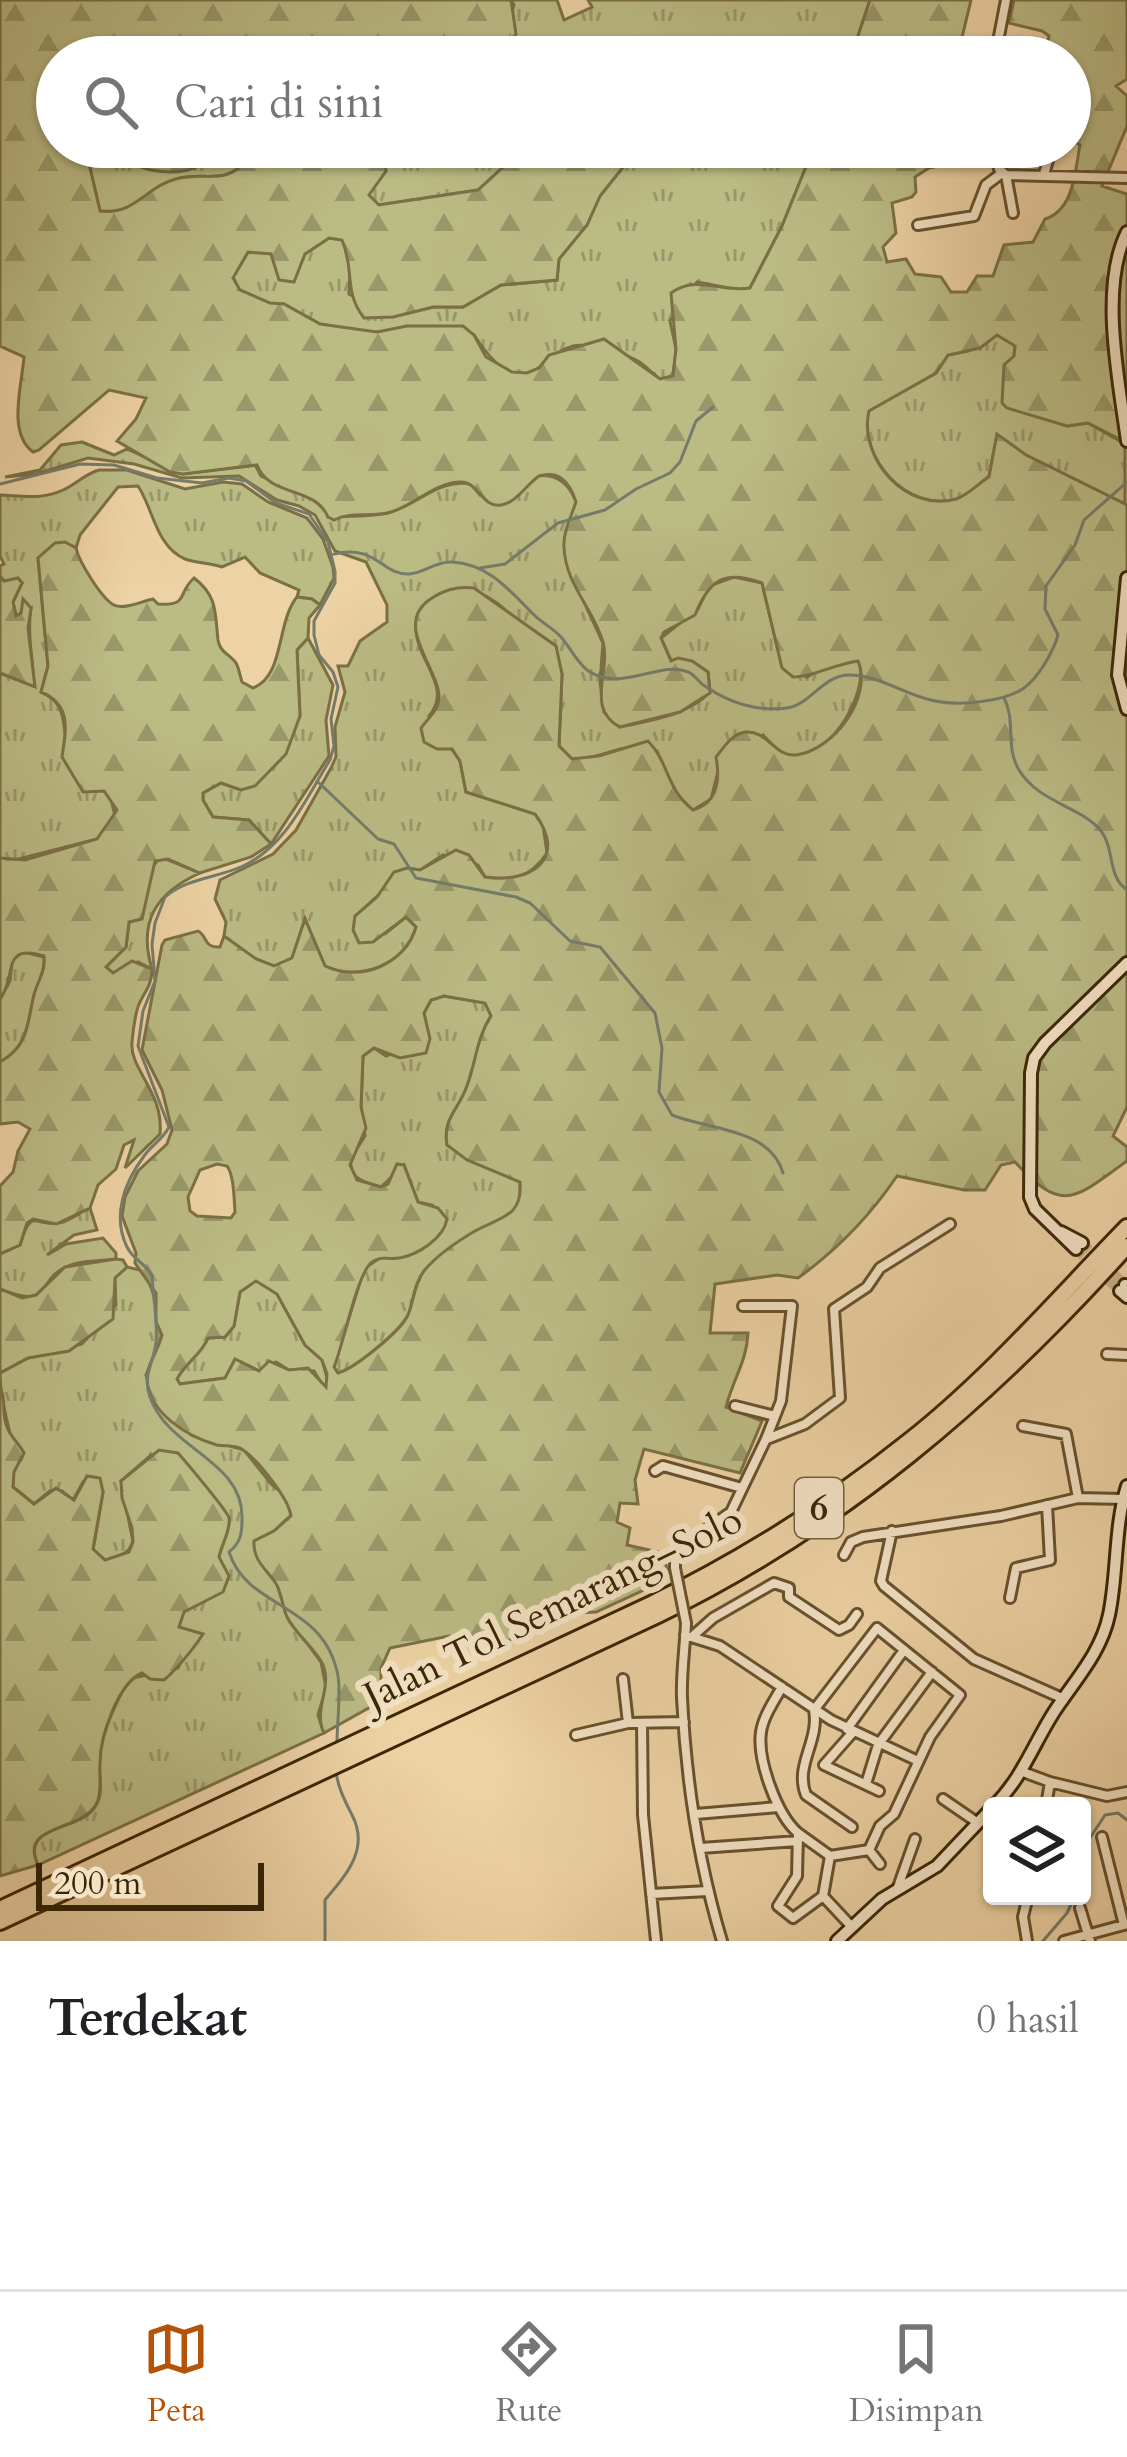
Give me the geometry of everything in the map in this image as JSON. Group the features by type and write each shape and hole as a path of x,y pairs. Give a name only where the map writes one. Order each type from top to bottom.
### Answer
{"highway":[{"name":"Jalan Tol Semarang–Solo","path":"1,1917 451,1704 708,1576 854,1485 942,1413 1125,1233"}],"street":[{"path":"999,36 1006,0"},
{"path":"1002,168 1013,213"},
{"path":"1044,174 1046,168"},
{"path":"918,225 974,216 986,185 1004,174 1127,178"},
{"path":"1127,232 1116,256 1112,282 1127,441"},
{"path":"1127,578 1118,675 1127,709"},
{"path":"1079,1246 1035,1209 1030,1197 1028,1086 1034,1058 1127,963"},
{"path":"766,1439 805,1424 840,1398 834,1309 867,1287 880,1268 950,1224"},
{"path":"722,1941 700,1848 684,1722 689,1635 674,1568 680,1548 728,1515 775,1416 787,1364 792,1306 743,1306"},
{"path":"1107,1354 1127,1355"},
{"path":"735,1406 775,1416"},
{"path":"1023,1426 1066,1433 1078,1498"},
{"path":"655,1471 663,1466 742,1488"},
{"path":"844,1555 854,1540 1125,1492 1102,1639 1023,1772 1002,1797"},
{"path":"1010,1598 1016,1568 1050,1560 1047,1504"},
{"path":"892,1532 881,1581 884,1586 974,1659 1064,1699"},
{"path":"1113,1578 1127,1576"},
{"path":"689,1635 774,1583 789,1588 790,1598 839,1630 856,1614"},
{"path":"852,1826 803,1791 806,1755 816,1736 814,1710 874,1628 960,1694 869,1850"},
{"path":"689,1635 720,1646 850,1731 918,1761"},
{"path":"879,1791 824,1764 904,1650"},
{"path":"866,1784 878,1745 932,1672"},
{"path":"623,1679 628,1723"},
{"path":"782,1687 760,1740 778,1807 798,1837 830,1856 869,1850"},
{"path":"576,1735 628,1723 684,1722"},
{"path":"642,1723 643,1815 656,1941"},
{"path":"1023,1772 1107,1796 1127,1792"},
{"path":"1048,1797 1050,1782"},
{"path":"943,1799 978,1823"},
{"path":"696,1814 778,1807"},
{"path":"837,1941 898,1888 937,1866 983,1818"},
{"path":"700,1848 798,1837"},
{"path":"798,1837 797,1876 777,1905 793,1918 823,1896 830,1856"},
{"path":"1064,1941 1089,1938 1126,1924 1102,1837"},
{"path":"898,1888 915,1839"},
{"path":"869,1850 880,1864"},
{"path":"651,1894 708,1891"},
{"path":"823,1896 851,1926"},
{"path":"1026,1905 1023,1925 1027,1941"},
{"path":"1080,1908 1089,1938"}],"green space":[{"path":"0,0 511,0 514,36 36,36 36,168 90,168 100,211 112,211 176,179 222,176 239,168 385,168 369,195 379,205 478,190 502,168 622,168 559,259 557,280 501,285 463,307 364,318 351,289 342,240 329,238 305,254 294,282 279,280 271,254 248,252 233,278 240,290 284,304 320,324 377,332 407,326 463,326 486,357 512,372 527,373 539,368 549,355 604,339 660,379 673,376 676,349 671,293 700,284 750,288 805,168 929,168 915,177 912,197 892,203 896,233 883,247 887,262 906,259 915,274 941,277 951,292 967,292 977,276 993,276 1004,245 1033,242 1045,219 1068,198 1076,168 1091,168 1091,36 1049,36 1009,23 1014,0 1127,0 1127,79 1116,86 1127,96 1127,126 1102,186 1127,194 1127,443 1088,423 1067,426 1007,408 1002,403 1004,365 1014,356 1015,346 997,335 980,348 948,355 936,373 869,411 868,429 871,447 890,478 920,498 956,499 989,477 997,434 1026,455 1127,505 1127,1107 1113,1136 1127,1147 1127,1161 1070,1195 1046,1190 1015,1162 1001,1165 985,1190 897,1176 852,1232 798,1278 777,1275 715,1284 710,1333 748,1333 726,1407 762,1421 740,1473 644,1449 635,1480 638,1504 620,1503 617,1522 630,1528 627,1545 663,1553 668,1573 657,1584 596,1612 574,1613 500,1644 449,1636 390,1648 381,1668 381,1701 324,1733 320,1715 325,1670 287,1617 277,1586 254,1548 254,1541 291,1516 285,1500 249,1455 182,1430 162,1412 149,1391 148,1373 162,1335 156,1322 156,1293 135,1263 136,1253 122,1216 138,1171 167,1144 172,1130 162,1090 142,1050 162,945 198,931 211,946 220,947 224,936 274,966 292,958 305,919 325,966 367,971 392,960 411,940 416,927 406,917 373,942 359,943 353,930 355,916 377,897 394,872 420,870 456,850 469,855 485,877 516,877 539,865 548,844 535,814 466,792 460,761 452,749 437,749 424,742 421,728 436,709 439,696 416,622 419,610 445,591 474,588 556,646 562,674 559,746 572,759 648,741 693,810 712,796 716,757 736,735 753,732 782,752 796,755 836,733 860,690 858,661 793,677 782,668 762,583 728,578 712,586 695,615 661,638 671,661 692,661 708,672 710,693 680,712 620,727 604,710 603,642 566,560 565,536 576,502 558,477 539,476 501,505 489,503 461,482 442,486 391,512 334,520 313,500 272,483 257,465 170,472 117,441 146,398 109,390 33,452 25,444 18,421 24,357 0,346","holes":["444,996 485,1003 491,1016 449,1122 447,1145 467,1160 520,1182 518,1202 508,1214 435,1260 421,1276 403,1322 387,1340 338,1373 334,1367 366,1269 379,1259 422,1249 436,1239 447,1219 438,1208 418,1202 404,1165 397,1164 388,1184 381,1187 357,1180 350,1165 366,1128 361,1107 363,1056 374,1048 400,1058 426,1053 430,1039 424,1013 431,1000","227,1166 231,1175 235,1212 231,1218 197,1216 190,1211 188,1197 200,1170","256,1281 277,1294 305,1345 322,1360 326,1387 308,1368 289,1370 269,1361 259,1371 235,1359 225,1378 180,1384 177,1379 208,1338 225,1337 234,1326 240,1292"]},
{"path":"511,0 557,0 564,20 592,7 588,0 870,0 858,36 504,36 514,5"},
{"path":"870,0 971,0 962,36 858,36"},
{"path":"90,168 239,168 222,176 176,179 123,209 100,211"},
{"path":"144,168 192,168 179,172"},
{"path":"383,168 502,168 478,190 378,205 368,195 386,171"},
{"path":"622,168 805,168 750,288 697,282 670,321 676,349 673,376 660,379 632,358 579,345 521,375 502,367 474,335 407,326 390,332 363,332 320,324 284,304 270,304 239,290 233,277 248,252 305,254 329,238 343,240 350,267 349,294 393,317 433,307 463,307 501,285 557,280 559,259 587,225 600,196"},
{"path":"997,334 1015,345 1014,356 1042,417 1067,426 1088,423 1125,444 1125,504 1026,455 997,435 989,476 957,499 920,498 890,478 871,447 868,411 936,373 948,355 968,351"},
{"path":"82,442 114,455 127,449 183,474 255,465 261,476 323,504 328,517 388,513 459,483 471,484 480,495 536,476 559,479 576,502 564,545 603,643 604,712 620,727 680,712 710,692 708,672 692,661 672,662 661,638 698,609 709,586 734,577 762,583 782,667 807,677 831,664 859,661 858,692 829,740 800,755 785,754 763,735 718,771 711,799 693,810 672,790 657,751 633,747 572,759 559,746 562,674 524,628 492,600 475,591 439,594 422,609 416,625 436,685 435,706 429,716 460,761 466,792 535,814 543,825 547,853 528,873 513,878 485,877 478,865 443,855 420,870 407,868 356,916 385,934 406,917 416,927 402,951 380,967 353,972 325,966 305,919 292,958 274,966 224,936 226,922 215,899 220,880 273,854 296,830 336,757 335,727 345,692 338,666 348,666 360,641 387,622 387,605 366,562 335,551 315,515 277,500 239,476 182,478 134,464 88,458 36,474 5,477 40,470 61,445"},
{"path":"99,470 127,470 185,489 223,482 242,484 268,502 307,518 323,539 334,578 320,605 297,597 299,590 260,573 245,557 222,567 185,559 161,536 138,486 118,487 80,535 76,548 60,544 38,558 48,666 41,692 59,707 74,757 110,795 115,816 97,839 11,861 0,858 0,673 34,686 31,608 16,616 13,602 22,583 0,576 4,564 0,495 47,495"},
{"path":"55,543 76,548 97,588 118,606 153,599 158,604 175,603 194,578 211,599 221,648 236,663 242,682 253,688 270,672 297,597 320,605 309,618 308,638 297,650 300,716 286,754 255,786 241,790 221,783 203,793 213,817 249,820 271,844 251,857 200,873 168,859 155,861 142,919 129,922 126,947 106,967 113,973 132,961 152,969 132,1042 157,1106 160,1134 125,1168 134,1140 124,1145 116,1169 98,1185 90,1208 56,1224 33,1219 20,1245 0,1254 0,1186 13,1172 30,1129 18,1122 0,1124 0,1062 17,1049 25,1033 44,956 30,953 15,958 0,999 0,858 25,860 97,839 117,810 104,791 83,792 62,757 62,711 41,692 48,666 38,558"},
{"path":"0,576 22,583 13,602 16,616 23,599 31,608 28,628 35,687 0,673"},
{"path":"308,638 333,685 326,720 329,756 271,844 249,820 213,817 203,793 221,783 241,790 300,716 297,650"},
{"path":"161,857 200,873 173,889 155,910 147,936 152,969 138,962 113,974 106,967 126,947 129,922 142,918 150,869"},
{"path":"23,952 44,957 43,967 22,1041 0,1062 0,999 10,981 12,960"},
{"path":"444,996 486,1003 491,1016 469,1082 449,1122 447,1145 520,1182 520,1200 513,1213 435,1260 419,1279 404,1321 376,1348 338,1373 334,1367 364,1269 381,1257 415,1251 432,1205 418,1202 404,1165 381,1187 352,1171 351,1158 365,1136 363,1056 374,1048 386,1056 429,1039 424,1013 431,1000"},
{"path":"90,1208 97,1230 74,1235 47,1255 66,1244 103,1238 116,1259 66,1267 36,1295 0,1289 0,1254 20,1245 32,1221 63,1222"},
{"path":"116,1259 127,1267 115,1278 113,1319 69,1351 28,1358 0,1373 0,1289 22,1298 36,1295 65,1267"},
{"path":"127,1267 140,1270 151,1286 162,1335 146,1375 154,1402 191,1435 244,1450 285,1495 291,1515 255,1541 287,1616 321,1662 326,1688 318,1715 324,1733 38,1865 34,1852 43,1835 87,1815 98,1802 103,1738 129,1679 178,1668 197,1643 178,1628 183,1612 223,1591 229,1576 219,1558 229,1518 178,1454 151,1455 121,1481 133,1542 122,1555 106,1561 93,1550 103,1492 83,1482 73,1500 62,1491 50,1491 34,1504 13,1487 12,1444 0,1373 28,1358 82,1344 116,1305 115,1278"},
{"path":"256,1280 277,1294 305,1345 322,1360 328,1381 325,1389 314,1371 289,1370 276,1362 259,1371 241,1362 225,1378 179,1384 177,1379 208,1338 225,1337 234,1326 240,1292"},
{"path":"0,1387 7,1427 24,1453 14,1472 13,1487 34,1504 56,1488 74,1500 87,1476 100,1478 103,1492 93,1549 105,1560 129,1552 133,1542 121,1481 159,1450 178,1453 229,1518 219,1557 229,1576 223,1592 184,1612 179,1627 203,1634 185,1658 164,1680 142,1673 125,1688 103,1739 99,1795 92,1810 37,1841 38,1865 0,1876"}],"waterway":[{"path":"480,568 505,564 558,523 605,510 670,473 680,462 696,421 713,407"},
{"path":"0,484 80,464 114,465 157,478 202,483 229,478 246,481 276,503 309,514 328,542 335,583 314,621 314,635 319,655 338,687 330,760 294,820 258,857 165,897 155,923 155,981 143,1011 138,1046 169,1127 131,1177 122,1200 121,1224 130,1251 152,1276 156,1335 148,1375 150,1397 172,1430 231,1482 242,1524 229,1552 239,1571 252,1586 318,1633 330,1652 339,1683 337,1742"},
{"path":"334,554 360,553 409,574 446,562 477,568 498,580 558,634 586,669 602,677 628,678 677,669 731,701 787,708 849,675 935,701 968,703 1015,693 1040,671 1058,635 1045,609 1046,586 1075,545 1084,520 1127,482"},
{"path":"1004,698 1019,770 1037,790 1101,831 1116,877 1127,890"},
{"path":"317,781 378,839 394,844 416,878 516,897 530,903 570,941 600,947 655,1013 662,1048 659,1092 672,1115 752,1139 776,1158 783,1173"},
{"path":"325,1941 325,1900 353,1861 358,1839 336,1770"},
{"path":"1091,1836 1105,1815 1118,1813 1127,1820"},
{"path":"1043,1941 1071,1905"}],"tunnel":[{"path":"1082,1243 1125,1285"},
{"path":"1076,1249 1120,1291"}]}
